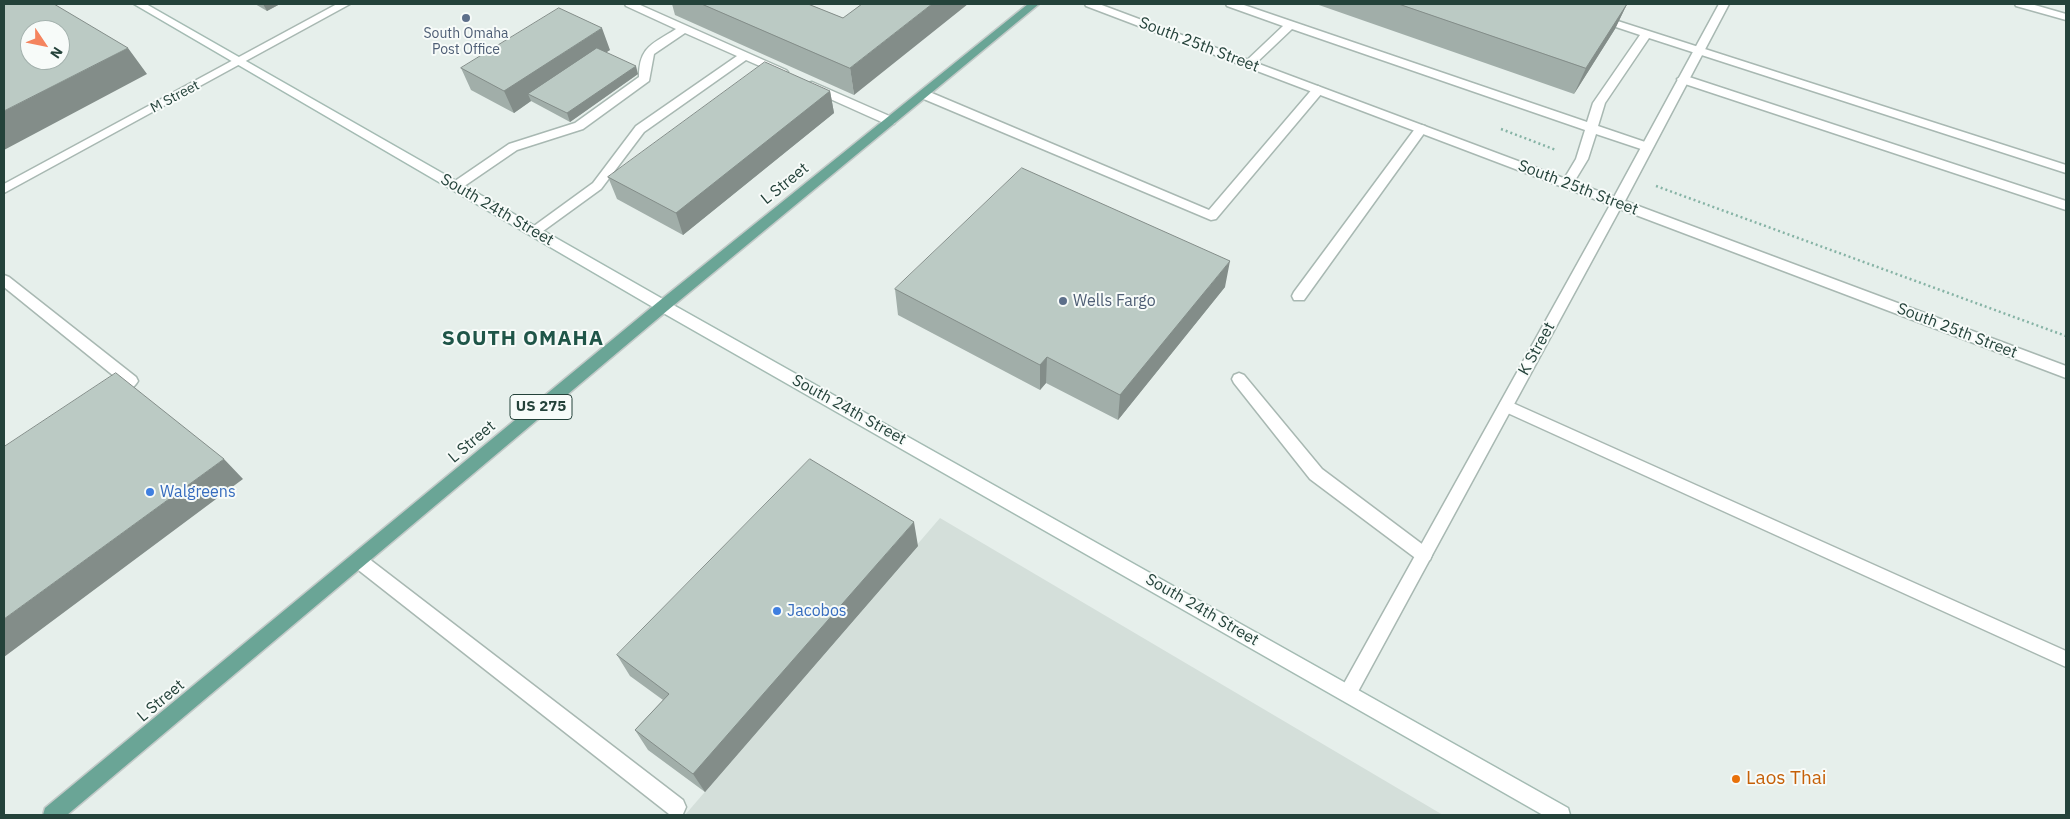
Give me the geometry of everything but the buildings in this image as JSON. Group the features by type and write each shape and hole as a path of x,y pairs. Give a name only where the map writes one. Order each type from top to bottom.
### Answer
{"main road":[{"name":"L Street","path":"52,815 663,306 1034,4"}],"street":[{"name":"South 24th Street","path":"139,4 663,306 1561,815"},
{"name":"M Street","path":"4,189 345,4"},
{"name":"South 25th Street","path":"1090,4 2066,372"},
{"path":"1231,4 1647,147"},
{"name":"K Street","path":"1348,693 1724,4"},
{"path":"2020,4 2066,17"},
{"path":"635,5 890,121"},
{"path":"1592,16 2066,169"},
{"path":"1249,64 1291,24"},
{"path":"456,186 513,147 579,126 645,78 645,66 649,52 684,28"},
{"path":"1567,184 1582,159 1599,104 1647,33"},
{"path":"534,231 597,186 640,129 745,56"},
{"path":"1683,79 2066,206"},
{"path":"923,94 1211,216 1318,90"},
{"path":"1299,296 1421,129"},
{"path":"4,280 131,381 99,402"},
{"path":"1239,378 1316,474 1424,555"},
{"path":"1506,406 2066,659"},
{"path":"358,560 676,807"}],"path":[{"path":"1500,129 1582,159"},
{"path":"1631,177 2066,336"}],"shaded area":[{"path":"940,518 1443,815 685,815"}],"place":[{"name":"South Omaha Post Office","path":"466,18"},
{"name":"Wells Fargo","path":"1063,301"},
{"name":"Walgreens","path":"150,492"},
{"name":"Jacobos","path":"777,611"},
{"name":"Laos Thai","path":"1736,779"}],"district":[{"name":"SOUTH OMAHA","path":"523,339"}]}
